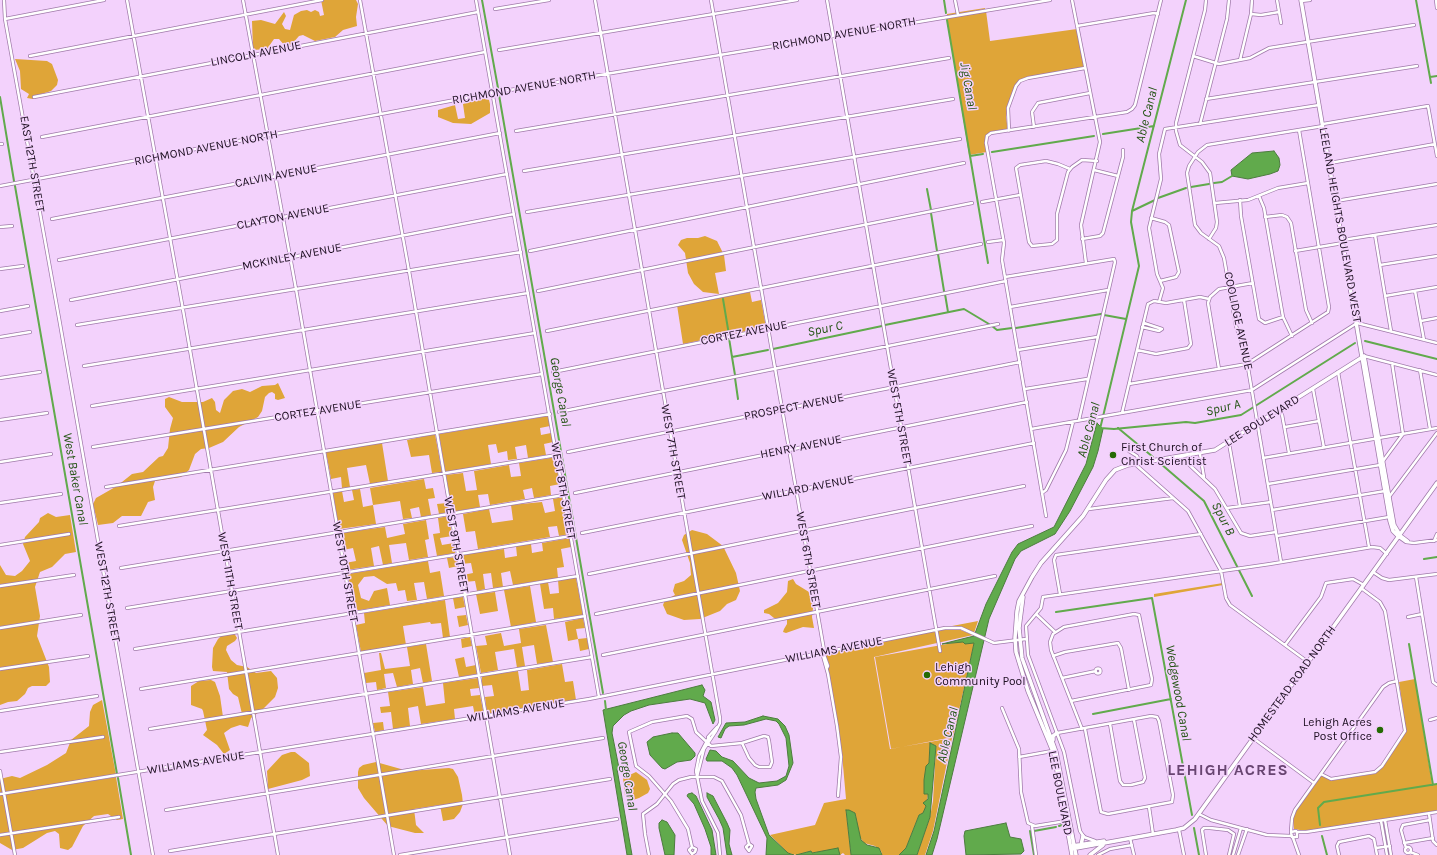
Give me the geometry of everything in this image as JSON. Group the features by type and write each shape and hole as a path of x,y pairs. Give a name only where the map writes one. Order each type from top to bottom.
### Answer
{"main road":[{"name":"LEELAND HEIGHTS BOULEVARD WEST","path":"1301,1 1377,438 1389,517 1393,531 1400,536"},
{"name":"LEE BOULEVARD","path":"1072,855 1073,848 1066,801 1054,750 1018,663 1017,639 1023,594 1038,568 1089,509 1111,474 1119,468 1215,450 1229,443 1363,357"},
{"name":"LEELAND HEIGHTS BOULEVARD WEST","path":"1381,463 1394,525 1400,536"},
{"name":"HOMESTEAD ROAD NORTH","path":"1073,848 1080,845 1179,830 1189,824 1199,814 1437,483"},
{"name":"LEE BOULEVARD","path":"1017,639 1024,666 1053,743 1066,821 1076,855"},
{"path":"1035,707 1037,707 1046,723"},
{"path":"1049,732 1057,734"},
{"path":"1053,743 1053,737 1057,734"},
{"path":"1060,787 1066,801"},
{"path":"1080,845 1084,836"},
{"name":"HOMESTEAD ROAD NORTH","path":"1073,848 1118,840"},
{"path":"1090,855 1099,847 1110,842"}],"street":[{"name":"EAST 12TH STREET","path":"4,0 5,19 61,329"},
{"path":"5,19 104,0"},
{"name":"WEST 11TH STREET","path":"127,0 190,348 278,855"},
{"name":"WEST 10TH STREET","path":"243,0 296,290 394,855"},
{"path":"30,56 322,0"},
{"name":"WEST 9TH STREET","path":"360,0 409,271 510,855"},
{"name":"WEST 8TH STREET","path":"476,0 536,333 599,697"},
{"path":"495,9 549,0"},
{"name":"WEST 7TH STREET","path":"595,0 690,553 720,718 718,727 710,735"},
{"name":"WEST 6TH STREET","path":"711,0 774,369 824,653 828,666 827,669 840,749 838,796"},
{"path":"499,50 797,0"},
{"name":"WEST 5TH STREET","path":"827,0 940,651"},
{"path":"955,0 958,15"},
{"name":"RICHMOND AVENUE NORTH","path":"0,186 35,181 492,93 1050,0"},
{"path":"1072,0 1100,142 1097,161 1081,221 1086,263"},
{"path":"1046,516 1002,260 1003,240 989,160 987,136 991,134 1127,112 1134,107 1161,0"},
{"path":"1206,0 1176,128 1176,136 1179,143 1209,170 1217,222 1216,228 1209,239"},
{"path":"1200,124 1227,19 1229,0"},
{"path":"1240,60 1251,14 1252,0"},
{"path":"1277,0 1281,23"},
{"path":"1301,1 1310,0"},
{"path":"1436,0 1437,8"},
{"name":"LINCOLN AVENUE","path":"34,97 478,12"},
{"path":"1251,14 1261,15 1279,12"},
{"path":"1077,26 1158,14"},
{"path":"1193,56 1219,64 1253,57 1267,49 1414,25"},
{"path":"42,137 485,52"},
{"path":"516,130 949,58"},
{"path":"1206,99 1417,66"},
{"path":"1009,131 1007,112 1013,93 1018,84 1026,78 1085,68"},
{"path":"1034,127 1032,112 1038,103 1090,93"},
{"path":"524,171 953,99"},
{"path":"1159,302 1162,288 1157,274 1150,234 1151,218 1161,179 1159,154 1165,129 1320,104"},
{"name":"COOLIDGE AVENUE","path":"1281,562 1245,350 1236,326 1223,253 1219,246 1198,229 1194,220 1186,175 1188,167 1201,149 1210,144 1299,130 1428,106 1435,144"},
{"path":"1129,384 1247,364 1329,311 1299,130"},
{"name":"CALVIN AVENUE","path":"52,219 500,133"},
{"path":"527,212 960,139"},
{"path":"1330,163 1435,144 1437,156"},
{"path":"1082,239 1100,236 1103,233 1118,176 1123,150"},
{"path":"1070,169 1046,161 1020,165 1017,167 1020,195 1030,245 1035,247 1052,244 1057,240 1057,214 1070,169 1075,163 1082,160 1097,161"},
{"path":"530,251 964,163"},
{"path":"1094,170 1118,176"},
{"name":"CLAYTON AVENUE","path":"59,260 507,174"},
{"path":"1215,202 1240,200 1260,196 1276,189 1308,183"},
{"path":"1336,201 1437,184"},
{"path":"982,202 1020,195"},
{"path":"1260,196 1283,317 1292,336"},
{"path":"1240,200 1240,210 1261,322 1268,323 1283,317"},
{"path":"538,291 972,204"},
{"name":"MCKINLEY AVENUE","path":"71,300 514,214"},
{"path":"1265,217 1279,214 1287,217 1290,223 1306,310 1312,323"},
{"path":"1151,218 1170,225 1179,272 1176,277 1160,281"},
{"path":"1295,251 1437,224"},
{"path":"0,227 12,226"},
{"path":"1375,235 1391,331"},
{"path":"988,242 1003,240"},
{"path":"547,331 981,244"},
{"path":"77,325 521,252"},
{"path":"1380,265 1437,256"},
{"name":"CORTEZ AVENUE","path":"553,372 1006,279 1114,259 1116,262 1108,290"},
{"path":"0,269 24,266"},
{"path":"1219,369 1209,299 1215,291 1253,283"},
{"path":"1385,296 1437,287"},
{"path":"1010,307 1108,290 1078,420"},
{"path":"1415,291 1424,340"},
{"path":"84,366 528,293"},
{"path":"1122,413 1148,304 1152,302 1166,303 1203,297 1209,299"},
{"path":"1137,350 1156,354 1188,348 1190,344 1184,300"},
{"path":"0,311 28,306"},
{"path":"1421,321 1437,318"},
{"path":"1142,327 1159,331 1162,329 1144,323"},
{"path":"1031,428 1073,422 1252,390 1357,323 1437,343"},
{"path":"559,412 998,324"},
{"name":"WEST 12TH STREET","path":"61,329 153,855"},
{"path":"0,337 30,332"},
{"path":"92,406 536,333"},
{"path":"1018,350 1097,337"},
{"path":"1363,357 1437,375"},
{"name":"PROSPECT AVENUE","path":"568,452 1020,362"},
{"path":"1268,484 1381,463 1403,434 1392,363"},
{"path":"1420,370 1430,429"},
{"path":"0,378 40,372"},
{"path":"1338,372 1369,547"},
{"name":"CORTEZ AVENUE","path":"93,447 542,374"},
{"path":"1024,389 1087,379"},
{"path":"1313,389 1324,448"},
{"name":"HENRY AVENUE","path":"575,493 1027,402"},
{"path":"1281,409 1289,454"},
{"path":"0,420 47,413"},
{"path":"106,487 550,414"},
{"path":"1285,427 1319,421"},
{"path":"1042,493 1046,490 1066,450 1073,422"},
{"path":"1263,458 1437,428"},
{"path":"1389,498 1437,433"},
{"name":"WILLARD AVENUE","path":"582,533 1034,443"},
{"path":"1229,443 1240,506"},
{"path":"1129,451 1137,456 1140,463"},
{"path":"0,462 51,454"},
{"path":"1200,454 1204,478"},
{"path":"119,526 557,455"},
{"path":"1181,457 1215,489 1238,530 1243,534 1252,536 1276,532"},
{"path":"1135,464 1188,511 1220,571 1226,598 1230,605 1308,662"},
{"path":"589,574 1024,486"},
{"path":"1272,510 1385,491"},
{"path":"0,503 61,494"},
{"path":"121,568 564,495"},
{"path":"1089,509 1174,498"},
{"path":"1227,508 1271,502"},
{"path":"1277,536 1389,517"},
{"path":"596,614 1032,526"},
{"path":"0,545 69,534"},
{"path":"1060,594 1054,560 1055,556 1201,534"},
{"path":"1400,536 1410,542 1436,540 1437,534"},
{"path":"127,608 571,536"},
{"path":"1098,842 1084,836 1079,829 1067,765 1030,663 1026,639 1027,624 1042,606 1043,597 1236,569 1369,547 1377,547 1386,554"},
{"path":"1373,572 1382,578 1389,580 1437,574"},
{"path":"0,586 74,575"},
{"path":"135,649 578,576"},
{"path":"603,655 995,576"},
{"path":"1416,577 1433,680 1436,685"},
{"path":"1285,645 1321,597 1324,585 1353,580 1378,600 1384,609 1398,681 1405,731 1380,769 1373,773 1334,779 1329,779 1321,774"},
{"path":"1036,614 1055,632"},
{"path":"1057,734 1084,729 1110,724 1157,717 1173,795 1172,802 1106,814 1101,812 1084,729 1071,701 1053,656 1050,644 1055,632 1068,626 1134,614 1139,615 1152,679 1151,685 1071,701"},
{"path":"1408,617 1422,614"},
{"path":"0,628 82,615"},
{"path":"140,689 585,616"},
{"name":"WILLIAMS AVENUE","path":"0,794 139,773 599,697 824,653 936,629 956,627 986,641 997,643 1017,639 1026,639"},
{"path":"1053,656 1065,652 1118,643 1121,648 1129,690"},
{"path":"0,669 88,656"},
{"path":"150,729 592,657"},
{"path":"1062,678 1096,671"},
{"path":"1299,855 1292,822 1293,812 1383,688 1389,683 1398,681"},
{"path":"0,711 97,696"},
{"path":"1002,708 1018,746 1021,792 1027,820 1032,826 1036,855"},
{"path":"692,847 686,823 665,793 636,766 629,732 652,722 687,716 692,718 696,732 706,742 714,746 742,743 764,736 768,737 772,765 770,767 759,767 755,765 749,758 742,743"},
{"path":"1430,720 1437,718"},
{"path":"1110,724 1120,781 1123,785 1131,785 1143,782 1145,778 1134,720"},
{"path":"706,742 710,735"},
{"path":"710,735 706,742 700,761 697,777 702,801 718,833 720,855"},
{"path":"0,752 103,737"},
{"path":"166,810 603,738"},
{"path":"1253,738 1314,783"},
{"path":"1019,757 1054,750"},
{"path":"0,771 15,855"},
{"path":"649,855 643,814 657,804 665,793 679,780 697,777 714,776 722,781 741,815 749,844"},
{"path":"170,851 610,779"},
{"path":"1149,807 1153,834"},
{"path":"1199,814 1211,820 1268,835 1285,836 1437,812"},
{"path":"1428,814 1432,838 1434,844 1437,845"},
{"path":"0,835 119,817"},
{"path":"400,855 617,819"},
{"path":"1385,820 1391,855"},
{"path":"1418,855 1410,852 1410,848 1406,848 1401,830 1403,825 1430,820"},
{"path":"1032,826 1066,821"},
{"path":"1381,821 1387,855"},
{"path":"1206,855 1202,832 1204,828 1230,830 1234,834 1236,840 1233,855"},
{"path":"1229,855 1241,828"},
{"path":"1238,855 1247,829"},
{"path":"1179,830 1183,855"},
{"path":"1339,855 1337,844 1342,841 1371,837 1376,848 1377,855"},
{"path":"1130,838 1134,855"},
{"path":"1404,843 1432,838"},
{"path":"1098,855 1110,849 1132,845"},
{"path":"1376,848 1390,846"}],"shaded area":[{"path":"321,0 356,0 358,4 356,17 357,26 343,30 335,37 315,41 303,35 299,36 292,44 285,46 279,39 274,39 267,49 253,50 252,21 261,20 275,24 284,12 286,16 282,24 285,29 290,30 294,15 301,11 307,10 311,12 315,10 319,12 320,16 324,15"},
{"path":"985,9 947,16 947,14"},
{"path":"986,11 990,41 1077,29 1085,67 1022,79 1016,84 1008,105 1006,117 1008,130 986,135 985,140 987,152 969,155 947,18"},
{"path":"15,59 47,61 52,64 58,80 57,85 51,91 33,97 33,99 27,98 29,94 21,89 20,71"},
{"path":"485,98 489,100 490,113 471,124 453,123 438,117 438,110 455,105 458,119 465,118 463,104"},
{"path":"1274,151 1279,158 1280,165 1278,171 1248,179 1232,176 1231,170 1252,153"},
{"path":"705,236 717,241 724,255 726,271 715,273 719,294 703,292 694,284 688,273 685,253 678,245 681,240 687,238 698,238"},
{"path":"750,292 752,302 761,300 766,327 683,344 677,305"},
{"path":"278,383 285,398 278,400 275,399 275,394 272,392 269,393 265,397 262,411 258,417 239,427 223,442 209,448 201,449 195,454 189,470 181,477 155,481 153,487 155,500 148,502 141,516 122,516 113,523 98,525 93,504 96,498 117,486 132,474 143,472 159,457 163,456 168,448 173,418 165,407 165,399 169,397 182,402 203,402 212,398 215,402 216,410 220,413 224,400 233,391 242,389 250,392 262,386 275,385"},
{"path":"548,416 550,426 540,428 541,435 551,433 553,442 544,444 546,455 528,458 526,445 515,447 517,459 508,460 507,451 498,453 496,444 488,445 491,464 445,472 439,434"},
{"path":"1097,423 1103,429 1098,451 1093,467 1070,511 1055,534 1021,551 1015,559 989,619 937,839 932,855 926,855 934,831 974,643 965,644 963,642 942,644 974,636 986,604 1012,552 1018,544 1054,527 1086,464"},
{"path":"435,434 442,472 432,473 429,455 411,457 407,440"},
{"path":"382,443 388,481 370,484 366,465 347,468 350,487 342,488 341,477 331,479 326,452"},
{"path":"556,457 560,484 550,486 551,495 534,498 532,488 523,490 525,499 490,505 488,494 478,495 480,507 452,512 446,475 463,473 466,491 477,490 474,471 509,465 511,477 521,476 519,463"},
{"path":"424,479 426,489 433,488 435,498 428,499 431,515 421,517 419,507 410,509 412,518 403,519 400,501 373,505 370,488"},
{"path":"360,489 363,507 373,505 376,524 339,529 333,493 342,491 344,502 354,500 352,490"},
{"path":"563,497 569,534 559,536 557,526 548,527 550,537 478,549 475,531 466,532 463,514 489,509 492,523 513,520 511,505 542,502 545,513 555,511 553,499"},
{"path":"447,503 449,512 439,514 437,504"},
{"path":"48,513 56,517 70,515 76,552 65,554 52,567 40,572 35,587 40,616 37,636 49,667 50,682 46,686 32,686 28,688 25,694 17,701 0,705 0,565 6,575 15,576 22,571 30,561 23,544 25,537 39,522 40,518"},
{"path":"449,516 452,536 440,538 442,545 454,543 455,553 437,556 433,534 440,533 438,518"},
{"path":"426,520 429,539 425,540 428,557 409,560 406,543 389,545 392,563 383,565 379,546 371,548 374,566 346,570 345,563 356,561 353,548 343,550 340,533 385,527 387,538 405,534 403,524"},
{"path":"692,530 707,534 723,546 736,573 740,591 736,600 727,604 720,611 700,619 684,620 667,614 663,605 665,600 675,595 673,591 675,584 684,581 691,575 690,563 682,540 684,535"},
{"path":"570,538 571,547 561,549 564,567 557,568 558,578 513,585 510,571 501,573 503,587 493,588 491,573 483,574 485,589 477,591 475,581 464,582 463,575 473,573 471,563 461,564 460,555 504,549 505,558 517,556 516,546 531,544 532,553 543,551 542,543"},
{"path":"457,557 458,566 449,568 447,558"},
{"path":"428,561 430,573 440,571 444,596 427,599 424,582 414,583 417,600 407,601 405,590 398,591 396,583 387,584 374,576 364,577 358,585 361,598 369,601 374,591 387,588 390,605 354,611 348,574"},
{"path":"576,578 583,615 554,619 553,608 544,609 540,584 548,582 550,594 559,593 558,580"},
{"path":"793,579 796,584 809,592 813,608 812,617 814,628 803,627 786,633 783,632 787,624 787,620 774,618 769,614 764,613 764,610 778,603 787,592 788,581"},
{"path":"1223,583 1223,585 1154,597 1154,594"},
{"path":"530,586 536,622 511,627 504,590"},
{"path":"495,592 498,611 480,614 476,594"},
{"path":"463,597 465,607 455,609 453,598"},
{"path":"445,600 450,637 443,638 441,623 431,624 430,622 403,626 406,645 361,652 356,625 365,623 364,613"},
{"path":"466,615 468,625 459,627 457,616"},
{"path":"583,618 585,628 576,629 578,639 568,641 565,622"},
{"path":"978,621 974,633 964,628 952,626"},
{"path":"546,625 553,662 537,664 534,645 522,647 525,666 517,668 514,649 495,652 498,670 481,673 476,646 487,645 485,636 501,633 504,646 521,643 519,629"},
{"path":"956,628 973,635 874,657 890,749 952,738 933,831 925,855 917,855 930,817 933,801 936,746 930,744 928,794 926,806 923,814 919,815 906,848 899,855 882,855 881,851 875,846 864,843 859,836 855,813 846,811 851,855 845,855 843,853 840,855 837,849 812,853 811,851 796,855 788,853 770,835 815,825 824,803 846,799 842,754 824,653"},
{"path":"234,633 237,638 227,646 226,650 231,660 237,665 247,667 256,673 271,671 277,678 278,688 275,697 251,718 248,727 240,725 231,728 224,733 230,750 224,754 217,745 203,735 207,730 203,711 202,709 191,705 191,686 199,681 211,680 215,682 220,696 223,717 242,714 238,697 229,689 227,672 213,671 212,667 213,648 218,639 221,636"},
{"path":"470,637 472,646 462,648 461,639"},
{"path":"587,638 589,649 580,651 578,639"},
{"path":"975,639 953,737 891,749 875,657"},
{"path":"426,644 432,681 423,683 420,668 411,670 413,684 397,687 393,673 384,674 386,688 377,690 376,682 366,683 364,673 381,670 379,653 381,653 385,669 410,666 407,647"},
{"path":"464,657 466,667 476,665 477,674 459,677 455,659"},
{"path":"562,664 565,682 573,681 576,700 487,714 485,697 494,696 492,685 482,686 482,676 518,671 521,691 529,690 527,670"},
{"path":"478,678 479,688 470,689 471,696 480,695 484,715 475,716 473,706 454,709 455,719 421,724 418,706 408,708 410,726 393,729 391,712 381,713 380,707 390,706 388,692 423,687 426,706 445,703 443,683"},
{"path":"1415,679 1432,784 1437,784 1437,811 1306,831 1294,829 1294,812 1321,775 1328,779 1334,780 1373,774 1381,769 1406,731 1399,682"},
{"path":"702,685 705,690 703,696 711,702 715,720 713,724 705,703 690,699 649,705 631,711 624,715 613,726 612,733 619,768 617,769 632,855 627,855 603,710"},
{"path":"102,700 116,775 0,793 0,779 12,776 20,778 47,765 66,753 71,740 89,726 90,712 93,705"},
{"path":"763,716 778,719 785,726 789,735 793,763 786,780 778,785 756,788 756,799 769,835 788,853 794,855 766,855 767,838 737,775 732,768 722,761 707,761 706,759 710,750 716,751 722,757 733,761 749,778 759,783 777,781 786,776 789,766 786,738 776,721 766,719 744,725 729,726 725,729 721,738 718,737 726,723 745,722"},
{"path":"383,722 384,730 375,732 373,723"},
{"path":"678,733 695,753 695,756 691,760 677,762 665,769 662,768 650,755 647,742 653,737"},
{"path":"930,743 936,746 930,817 917,855 899,855 906,848 919,815 923,813 926,806 923,803 928,799 928,794 924,794 924,780 926,766 929,763"},
{"path":"295,752 309,763 310,776 302,780 268,789 267,771 282,755"},
{"path":"376,762 408,771 453,769 458,777 462,795 463,804 460,812 454,819 443,821 440,805 414,809 416,825 424,833 415,833 388,826 364,798 358,788 359,768 363,765"},
{"path":"636,772 647,780 650,789 648,793 630,801 625,796 623,778"},
{"path":"116,777 123,819 117,820 108,814 94,816 83,826 72,847 68,850 60,848 59,834 55,831 47,833 23,848 12,850 0,843 0,795"},
{"path":"692,793 696,796 712,830 716,855 711,855 711,847 705,829 694,804 687,796 688,794"},
{"path":"707,793 713,796 730,830 729,844 732,855 727,855 723,828 707,797"},
{"path":"846,810 855,813 861,840 867,845 879,848 882,855 851,855"},
{"path":"662,820 667,822 675,835 674,855 665,855 659,828 659,823"},
{"path":"1006,823 1010,837 1021,839 1024,851 1021,854 966,855 964,836 965,831"},
{"path":"838,848 840,855 796,855 811,851 812,853"}],"waterway":[{"name":"George Canal","path":"482,0 498,88"},
{"name":"Jig Canal","path":"944,0 946,13"},
{"name":"Able Canal","path":"1100,429 1139,266 1131,222 1132,211 1186,0"},
{"path":"1416,0 1431,83"},
{"name":"Jig Canal","path":"947,20 970,156 983,154"},
{"path":"1430,77 1437,76"},
{"name":"George Canal","path":"499,95 603,693"},
{"name":"West Baker Canal","path":"0,97 14,181"},
{"name":"Jig Canal","path":"1103,134 1154,126"},
{"name":"Jig Canal","path":"992,152 1094,136"},
{"name":"Jig Canal","path":"970,156 988,263"},
{"path":"1214,183 1222,182 1232,176"},
{"path":"1191,187 1209,184"},
{"name":"West Baker Canal","path":"15,186 117,774"},
{"path":"1158,198 1186,188"},
{"path":"927,189 931,210"},
{"path":"1132,211 1155,200"},
{"path":"931,213 937,251"},
{"path":"938,254 944,291"},
{"path":"945,294 948,312"},
{"name":"Spur C","path":"723,299 729,335"},
{"name":"Spur C","path":"885,325 964,309 989,324"},
{"name":"Spur C","path":"1016,328 1101,314"},
{"name":"Spur C","path":"1104,315 1126,319"},
{"name":"Spur C","path":"773,349 882,326"},
{"name":"Spur C","path":"992,326 997,330 1012,328"},
{"name":"Spur C","path":"729,338 732,357"},
{"name":"Spur A","path":"1365,341 1437,359"},
{"name":"Spur A","path":"1100,428 1114,429 1186,422 1195,423 1241,415 1355,343"},
{"name":"Spur C","path":"735,375 732,357 768,350"},
{"name":"Spur C","path":"735,378 738,399"},
{"name":"Spur B","path":"1118,428 1153,457"},
{"name":"Spur B","path":"1161,464 1204,501 1252,596"},
{"path":"1424,559 1437,557"},
{"name":"Wedgewood Canal","path":"1056,612 1152,598 1192,815"},
{"path":"1409,644 1433,785"},
{"path":"1093,714 1171,699"},
{"name":"George Canal","path":"605,701 606,710"},
{"name":"West Baker Canal","path":"118,778 131,855"},
{"path":"1320,825 1318,808 1324,802 1437,784"},
{"path":"1034,831 1056,827"},
{"name":"Wedgewood Canal","path":"1194,828 1199,855"},
{"path":"1030,831 1034,855"},
{"path":"1322,836 1327,855"}],"place":[{"name":"First Church of Christ Scientist","path":"1113,455"},
{"name":"Lehigh Community Pool","path":"927,675"},
{"name":"Lehigh Acres Post Office","path":"1380,730"}],"district":[{"name":"LEHIGH ACRES","path":"1228,770"}]}
